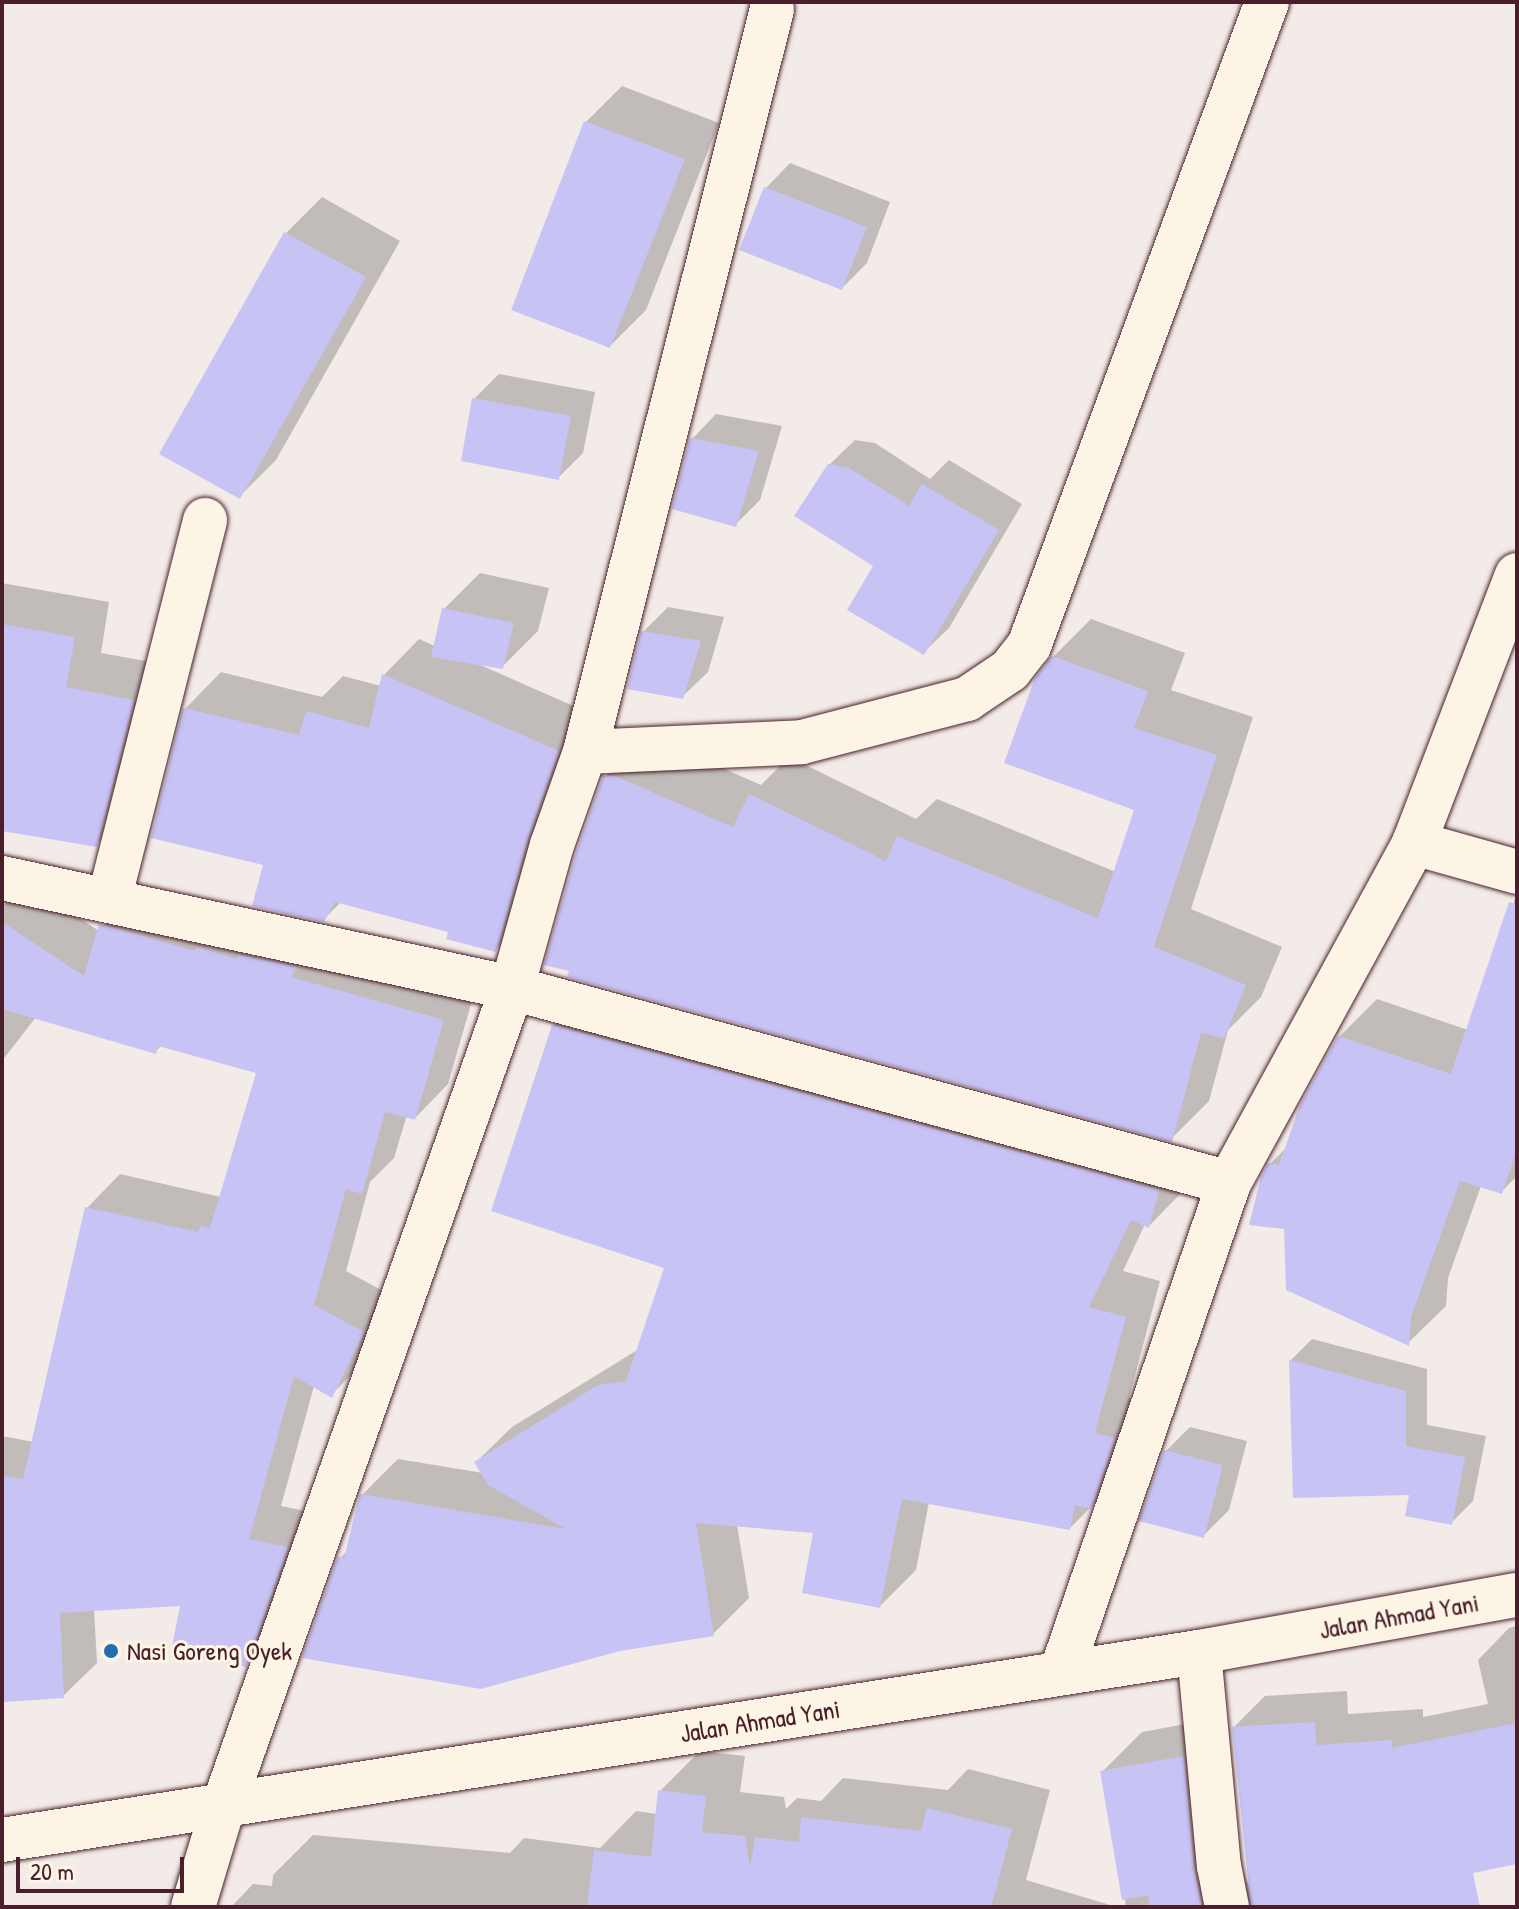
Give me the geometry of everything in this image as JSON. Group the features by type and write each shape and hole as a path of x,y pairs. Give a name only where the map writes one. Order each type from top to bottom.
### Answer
{"main road":[{"path":"585,752 802,742 967,699 1010,670 1029,646 1267,2"},
{"path":"193,1907 223,1807 512,988 552,845 585,752 772,9"},
{"path":"109,900 205,520"},
{"path":"1061,1673 1229,1183 1414,843 1517,575"},
{"path":"1414,843 1517,872"},
{"path":"2,878 512,988 1229,1183"},
{"name":"Jalan Ahmad Yani","path":"2,1840 1199,1652 1517,1595"},
{"path":"1199,1652 1219,1866 1227,1907"}],"building":[{"path":"584,121 685,159 610,348 511,310"},
{"path":"764,187 867,227 842,290 739,250"},
{"path":"284,232 366,277 240,499 159,454"},
{"path":"472,398 571,416 559,480 461,461"},
{"path":"690,438 759,451 736,527 672,509"},
{"path":"828,464 849,468 909,506 922,484 999,530 924,655 847,610 873,566 794,516"},
{"path":"442,608 514,623 503,669 431,657"},
{"path":"2,624 75,637 66,687 134,700 97,847 2,831"},
{"path":"641,631 701,641 683,699 627,689"},
{"path":"1052,656 1148,691 1134,728 1217,755 1154,947 1246,985 1224,1038 1201,1033 1172,1142 567,977 569,971 544,965 576,853 603,776 615,776 733,827 749,794 886,861 897,836 1098,918 1134,810 1004,763 1035,678"},
{"path":"382,674 559,751 528,838 496,952 446,939 448,932 335,902 324,922 252,906 263,865 151,838 183,708 299,735 306,711 369,728"},
{"path":"1509,902 1517,904 1517,1149 1502,1194 1460,1181 1411,1317 1409,1346 1286,1290 1284,1229 1249,1225 1261,1177 1268,1163 1279,1165 1300,1105 1338,1036 1451,1074"},
{"path":"2,922 84,976 99,924 195,951 196,947 237,959 238,955 297,967 291,977 444,1020 415,1120 385,1112 362,1194 346,1189 314,1305 364,1332 332,1398 294,1376 249,1539 288,1547 246,1667 171,1652 180,1606 60,1613 64,1698 3,1702 2,1475 23,1479 85,1207 198,1232 201,1225 210,1228 256,1073 158,1046 156,1054 2,1009"},
{"path":"552,1025 1159,1190 1149,1228 1131,1220 1089,1307 1126,1317 1095,1433 1115,1438 1091,1509 1075,1505 1070,1530 902,1499 880,1608 802,1593 813,1533 696,1523 714,1636 620,1651 481,1689 302,1658 338,1556 344,1558 360,1494 566,1529 488,1485 474,1462 598,1385 626,1381 664,1268 491,1211"},
{"path":"1289,1360 1406,1391 1406,1446 1465,1457 1452,1525 1405,1516 1409,1495 1293,1498"},
{"path":"1164,1450 1223,1465 1204,1538 1139,1521"},
{"path":"1315,1722 1316,1745 1392,1740 1392,1748 1517,1723 1517,1864 1473,1873 1480,1907 1251,1907 1232,1727"},
{"path":"1184,1756 1194,1868 1202,1907 1150,1907 1148,1895 1122,1900 1100,1771"},
{"path":"658,1790 706,1796 702,1832 745,1836 750,1868 755,1837 799,1842 801,1817 921,1831 927,1808 1012,1829 991,1907 587,1907 594,1850 651,1857"}],"place":[{"name":"Nasi Goreng Oyek","path":"111,1651"}]}
